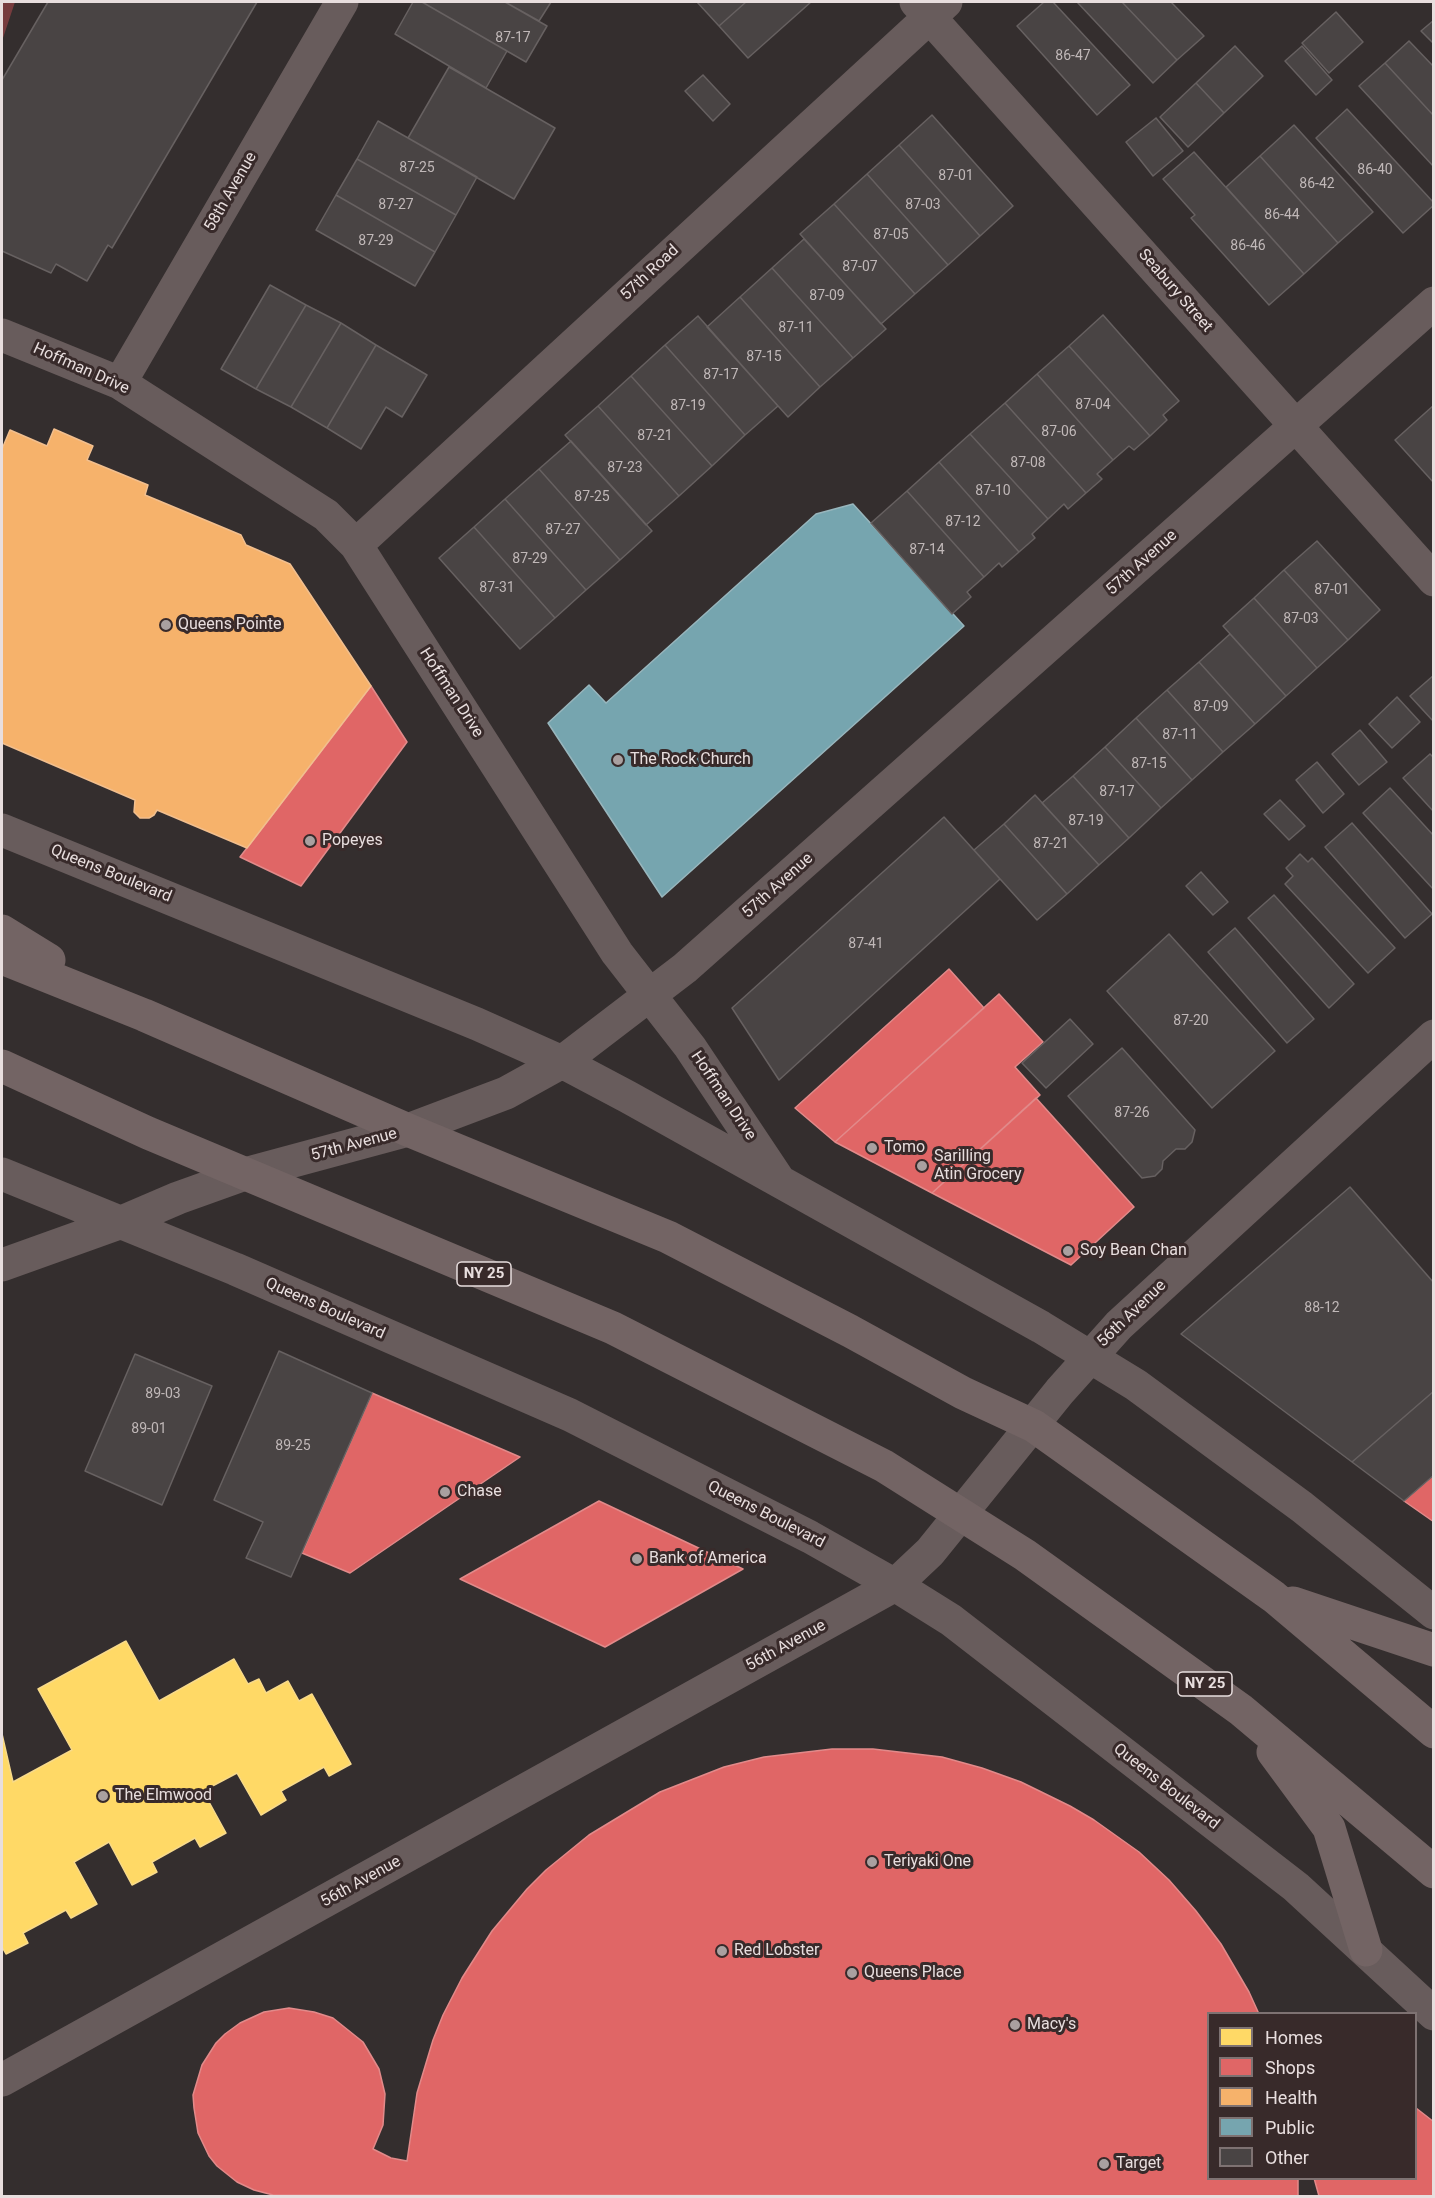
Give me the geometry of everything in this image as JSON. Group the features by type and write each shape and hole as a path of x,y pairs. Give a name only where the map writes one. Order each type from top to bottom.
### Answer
{"main road":[{"path":"2,931 144,1015"},
{"path":"2,958 144,1015 408,1130 668,1237 850,1331 963,1393 1034,1426 1274,1597 1434,1732"},
{"name":"NY 25","path":"2,1066 148,1133 614,1328 884,1466 1025,1555 1241,1710 1434,1872"},
{"path":"1274,1597 1434,1650"},
{"path":"1241,1710 1329,1828 1366,1950"}],"street":[{"name":"58th Avenue","path":"120,383 342,2"},
{"name":"Seabury Street","path":"930,6 1295,428 1434,580"},
{"name":"57th Road","path":"356,546 930,6"},
{"name":"57th Avenue","path":"2,1265 122,1222 178,1198 245,1174 408,1130 506,1093 562,1062 651,996 712,944 1434,303"},
{"name":"Hoffman Drive","path":"2,335 120,383 326,515 356,546 617,953 690,1047 781,1183"},
{"name":"Queens Boulevard","path":"2,830 466,1019 562,1062 1041,1327 1136,1385 1302,1507 1434,1613"},
{"name":"56th Avenue","path":"2,2080 895,1585 930,1552 1090,1356 1119,1325 1434,1036"},
{"name":"Queens Boulevard","path":"2,1174 122,1222 570,1415 810,1537 895,1585 951,1620 1296,1887 1434,2014"}],"shaded area":[{"path":"2,2 15,2 2,41"}],"building: Homes":[{"name":"The Elmwood","path":"126,1641 159,1701 234,1659 248,1684 259,1679 266,1693 288,1681 299,1701 312,1694 351,1764 329,1776 324,1767 281,1791 286,1800 261,1815 237,1773 203,1791 226,1833 200,1847 195,1838 152,1862 157,1872 132,1885 109,1842 74,1862 97,1904 71,1918 66,1910 23,1933 28,1943 6,1954 2,1947 2,1734 13,1782 72,1750 38,1689"}],"building: Shops":[{"path":"371,686 407,742 301,886 240,857"},
{"path":"949,969 984,1008 835,1142 795,1108"},
{"path":"999,994 1043,1042 1015,1067 1040,1095 932,1193 835,1142"},
{"path":"1036,1098 1134,1207 1071,1265 932,1193"},
{"path":"372,1393 520,1457 350,1573 302,1553"},
{"path":"1434,1475 1434,1522 1404,1501"},
{"path":"599,1501 743,1569 605,1647 460,1579"},
{"name":"Queens Place","path":"832,1749 873,1749 942,1757 1021,1782 1094,1820 1139,1852 1169,1880 1221,1944 1258,2012 1207,2012 1207,2180 1298,2180 1298,2196 273,2195 237,2182 217,2166 209,2156 198,2133 193,2095 202,2065 216,2043 240,2023 264,2012 289,2008 333,2018 363,2042 379,2069 385,2094 383,2125 373,2149 391,2158 407,2161 417,2093 443,2015 462,1978 492,1931 527,1889 546,1870 589,1835 660,1792 724,1767 764,1757"},
{"path":"1417,2109 1434,2122 1434,2196 1319,2196 1315,2180 1417,2180"}],"building: Health":[{"name":"Queens Pointe","path":"54,429 93,446 87,460 148,485 145,495 241,535 246,545 290,564 371,686 247,848 157,810 149,818 140,818 134,812 135,800 2,743 2,449 10,430 47,446"}],"building: Public":[{"path":"853,504 964,626 662,897 548,723 589,685 606,703 816,514"}],"building: Other":[{"path":"48,2 257,2 112,248 108,245 87,281 56,264 51,273 2,251 2,80"},
{"path":"413,2 422,2 507,51 486,88 395,34"},
{"path":"422,2 505,2 547,26 526,62"},
{"path":"505,2 551,2 539,21"},
{"path":"697,2 746,2 719,26"},
{"path":"746,2 811,2 748,58 719,26"},
{"path":"1044,2 1053,2 1130,85 1097,115 1017,26"},
{"path":"1077,2 1122,2 1177,60 1153,83"},
{"path":"1122,2 1171,2 1204,36 1177,60"},
{"path":"1336,12 1363,42 1329,73 1302,43"},
{"path":"1434,20 1434,44 1421,31"},
{"path":"1409,41 1434,67 1434,116 1385,63"},
{"path":"1235,46 1263,76 1224,113 1196,83"},
{"path":"1302,46 1332,80 1316,95 1285,61"},
{"path":"1385,63 1434,116 1434,167 1359,86"},
{"path":"449,67 555,128 514,199 408,138"},
{"path":"703,75 730,104 713,121 685,91"},
{"path":"1196,83 1224,113 1188,147 1160,117"},
{"path":"1347,109 1434,203 1403,233 1316,138"},
{"path":"932,115 1013,206 980,236 899,145"},
{"path":"1156,118 1183,151 1153,176 1126,142"},
{"path":"378,121 477,177 456,215 357,159"},
{"path":"1294,125 1373,212 1338,243 1260,156"},
{"path":"899,145 980,236 948,265 867,174"},
{"path":"1194,152 1304,274 1269,305 1191,218 1195,215 1163,179"},
{"path":"1260,156 1338,243 1304,274 1226,187"},
{"path":"357,159 456,215 435,252 336,195"},
{"path":"867,174 948,265 915,294 834,204"},
{"path":"336,195 435,252 415,286 316,230"},
{"path":"834,204 915,294 881,324 800,234"},
{"path":"804,239 886,329 853,358 772,268"},
{"path":"772,268 853,358 820,387 740,297"},
{"path":"270,285 306,305 256,389 221,369"},
{"path":"740,297 820,387 788,417 707,327"},
{"path":"306,305 341,323 291,407 256,389"},
{"path":"1103,315 1179,401 1163,415 1167,420 1150,436 1069,346"},
{"path":"698,316 778,406 745,435 665,345"},
{"path":"341,323 376,345 327,428 291,407"},
{"path":"376,345 427,375 402,417 386,407 361,449 327,428"},
{"path":"665,345 745,435 712,466 631,376"},
{"path":"1069,346 1150,436 1134,450 1129,446 1113,460 1037,374"},
{"path":"1037,374 1113,460 1097,474 1102,479 1086,493 1005,403"},
{"path":"631,376 712,466 679,496 598,406"},
{"path":"1005,403 1086,493 1068,509 1064,504 1048,519 970,434"},
{"path":"1434,405 1434,483 1395,440"},
{"path":"598,406 679,496 646,525 565,435"},
{"path":"970,434 1048,519 1032,534 1035,538 1019,552 939,462"},
{"path":"571,441 652,531 620,560 539,469"},
{"path":"939,462 1019,552 1002,567 999,563 984,577 907,491"},
{"path":"539,469 620,560 586,590 505,499"},
{"path":"907,491 984,577 967,592 971,597 952,614 871,523"},
{"path":"505,499 586,590 555,618 474,527"},
{"path":"474,527 555,618 520,649 439,558"},
{"path":"1317,541 1380,610 1348,640 1284,570"},
{"path":"1284,570 1348,640 1317,668 1254,598"},
{"path":"1254,598 1317,668 1286,696 1223,626"},
{"path":"1230,634 1286,696 1255,724 1199,662"},
{"path":"1199,662 1255,724 1223,752 1167,690"},
{"path":"1434,675 1434,722 1410,696"},
{"path":"1167,690 1223,752 1192,780 1136,718"},
{"path":"1397,697 1420,722 1392,748 1369,724"},
{"path":"1136,718 1192,780 1161,808 1105,747"},
{"path":"1360,730 1387,762 1359,785 1332,754"},
{"path":"1105,747 1161,808 1129,838 1073,776"},
{"path":"1430,754 1434,758 1434,812 1403,778"},
{"path":"1317,762 1344,794 1323,813 1296,780"},
{"path":"1073,776 1129,838 1099,865 1042,803"},
{"path":"1390,788 1434,836 1434,890 1363,813"},
{"path":"1035,795 1099,865 1067,894 1004,824"},
{"path":"1280,800 1305,826 1289,840 1264,814"},
{"path":"944,817 1000,879 779,1080 732,1008"},
{"path":"1352,823 1432,914 1405,938 1325,847"},
{"path":"1004,824 1067,894 1037,920 974,850"},
{"path":"1300,854 1308,862 1312,858 1395,948 1368,973 1285,884 1293,876 1286,868"},
{"path":"1201,872 1228,902 1213,915 1186,886"},
{"path":"1274,895 1354,984 1329,1008 1248,918"},
{"path":"1235,928 1314,1019 1287,1043 1208,952"},
{"path":"1169,934 1275,1051 1212,1108 1107,991"},
{"path":"1070,1019 1093,1044 1046,1088 1022,1063"},
{"path":"1122,1048 1195,1130 1192,1142 1185,1149 1176,1149 1163,1161 1162,1169 1155,1176 1142,1178 1068,1096"},
{"path":"1350,1187 1434,1283 1434,1391 1352,1462 1181,1334"},
{"path":"279,1351 372,1393 291,1577 246,1558 263,1522 214,1500"},
{"path":"135,1354 212,1386 162,1505 85,1471"},
{"path":"1434,1391 1434,1475 1404,1501 1352,1462"}],"place":[{"name":"Queens Pointe","path":"166,625"},
{"name":"The Rock Church","path":"618,760"},
{"name":"Popeyes","path":"310,841"},
{"name":"Tomo","path":"872,1148"},
{"name":"Sarilling Atin Grocery","path":"922,1166"},
{"name":"Soy Bean Chan","path":"1068,1251"},
{"name":"Chase","path":"445,1492"},
{"name":"Bank of America","path":"637,1559"},
{"name":"The Elmwood","path":"103,1796"},
{"name":"Teriyaki One","path":"872,1862"},
{"name":"Red Lobster","path":"722,1951"},
{"name":"Queens Place","path":"852,1973"},
{"name":"Macy's","path":"1015,2025"},
{"name":"Target","path":"1104,2164"}]}
